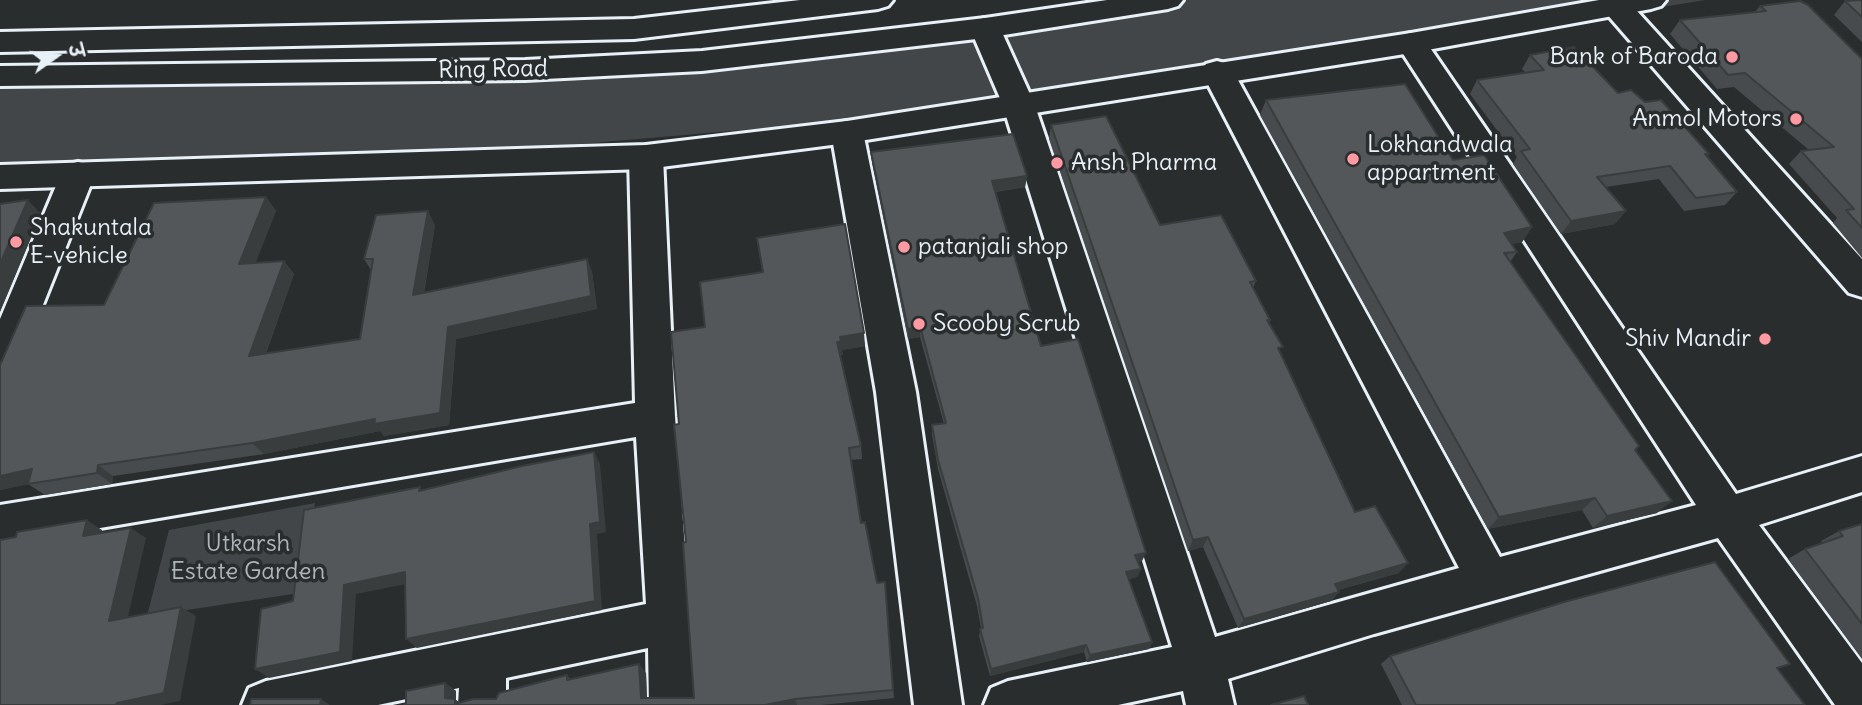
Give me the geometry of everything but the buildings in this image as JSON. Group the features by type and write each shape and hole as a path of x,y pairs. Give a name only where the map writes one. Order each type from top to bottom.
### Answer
{"street":[{"name":"Ring Road","path":"0,42 634,29 832,3 878,0"},
{"name":"Ring Road","path":"0,76 525,70 648,64 749,57 985,28 1168,0"},
{"path":"0,177 646,157 848,132 1217,71 1411,43 1651,0"},
{"path":"1616,6 1862,283"},
{"path":"985,28 1018,103 1206,685"},
{"path":"1411,43 1727,516 1862,702"},
{"path":"1217,71 1489,580"},
{"path":"848,132 895,392 938,705"},
{"path":"646,157 655,417 670,621 673,705"},
{"path":"0,365 8,320 78,174"},
{"path":"0,525 655,417"},
{"path":"1008,705 1206,685 1489,580 1727,516 1862,474"},
{"path":"265,705 670,621"},
{"path":"482,705 483,660"}],"green space":[{"path":"1157,0 1705,0 1100,99 419,158 0,177 0,75 749,57"},
{"name":"Utkarsh Estate Garden","path":"315,503 293,594 147,616 169,530"}],"place":[{"name":"Bank of Baroda","path":"1732,57"},
{"name":"Anmol Motors","path":"1796,119"},
{"name":"Lokhandwala appartment","path":"1353,159"},
{"name":"Ansh Pharma","path":"1057,163"},
{"name":"Shakuntala E-vehicle","path":"16,242"},
{"name":"patanjali shop","path":"904,247"},
{"name":"Scooby Scrub","path":"919,324"},
{"name":"Shiv Mandir","path":"1765,339"}]}
